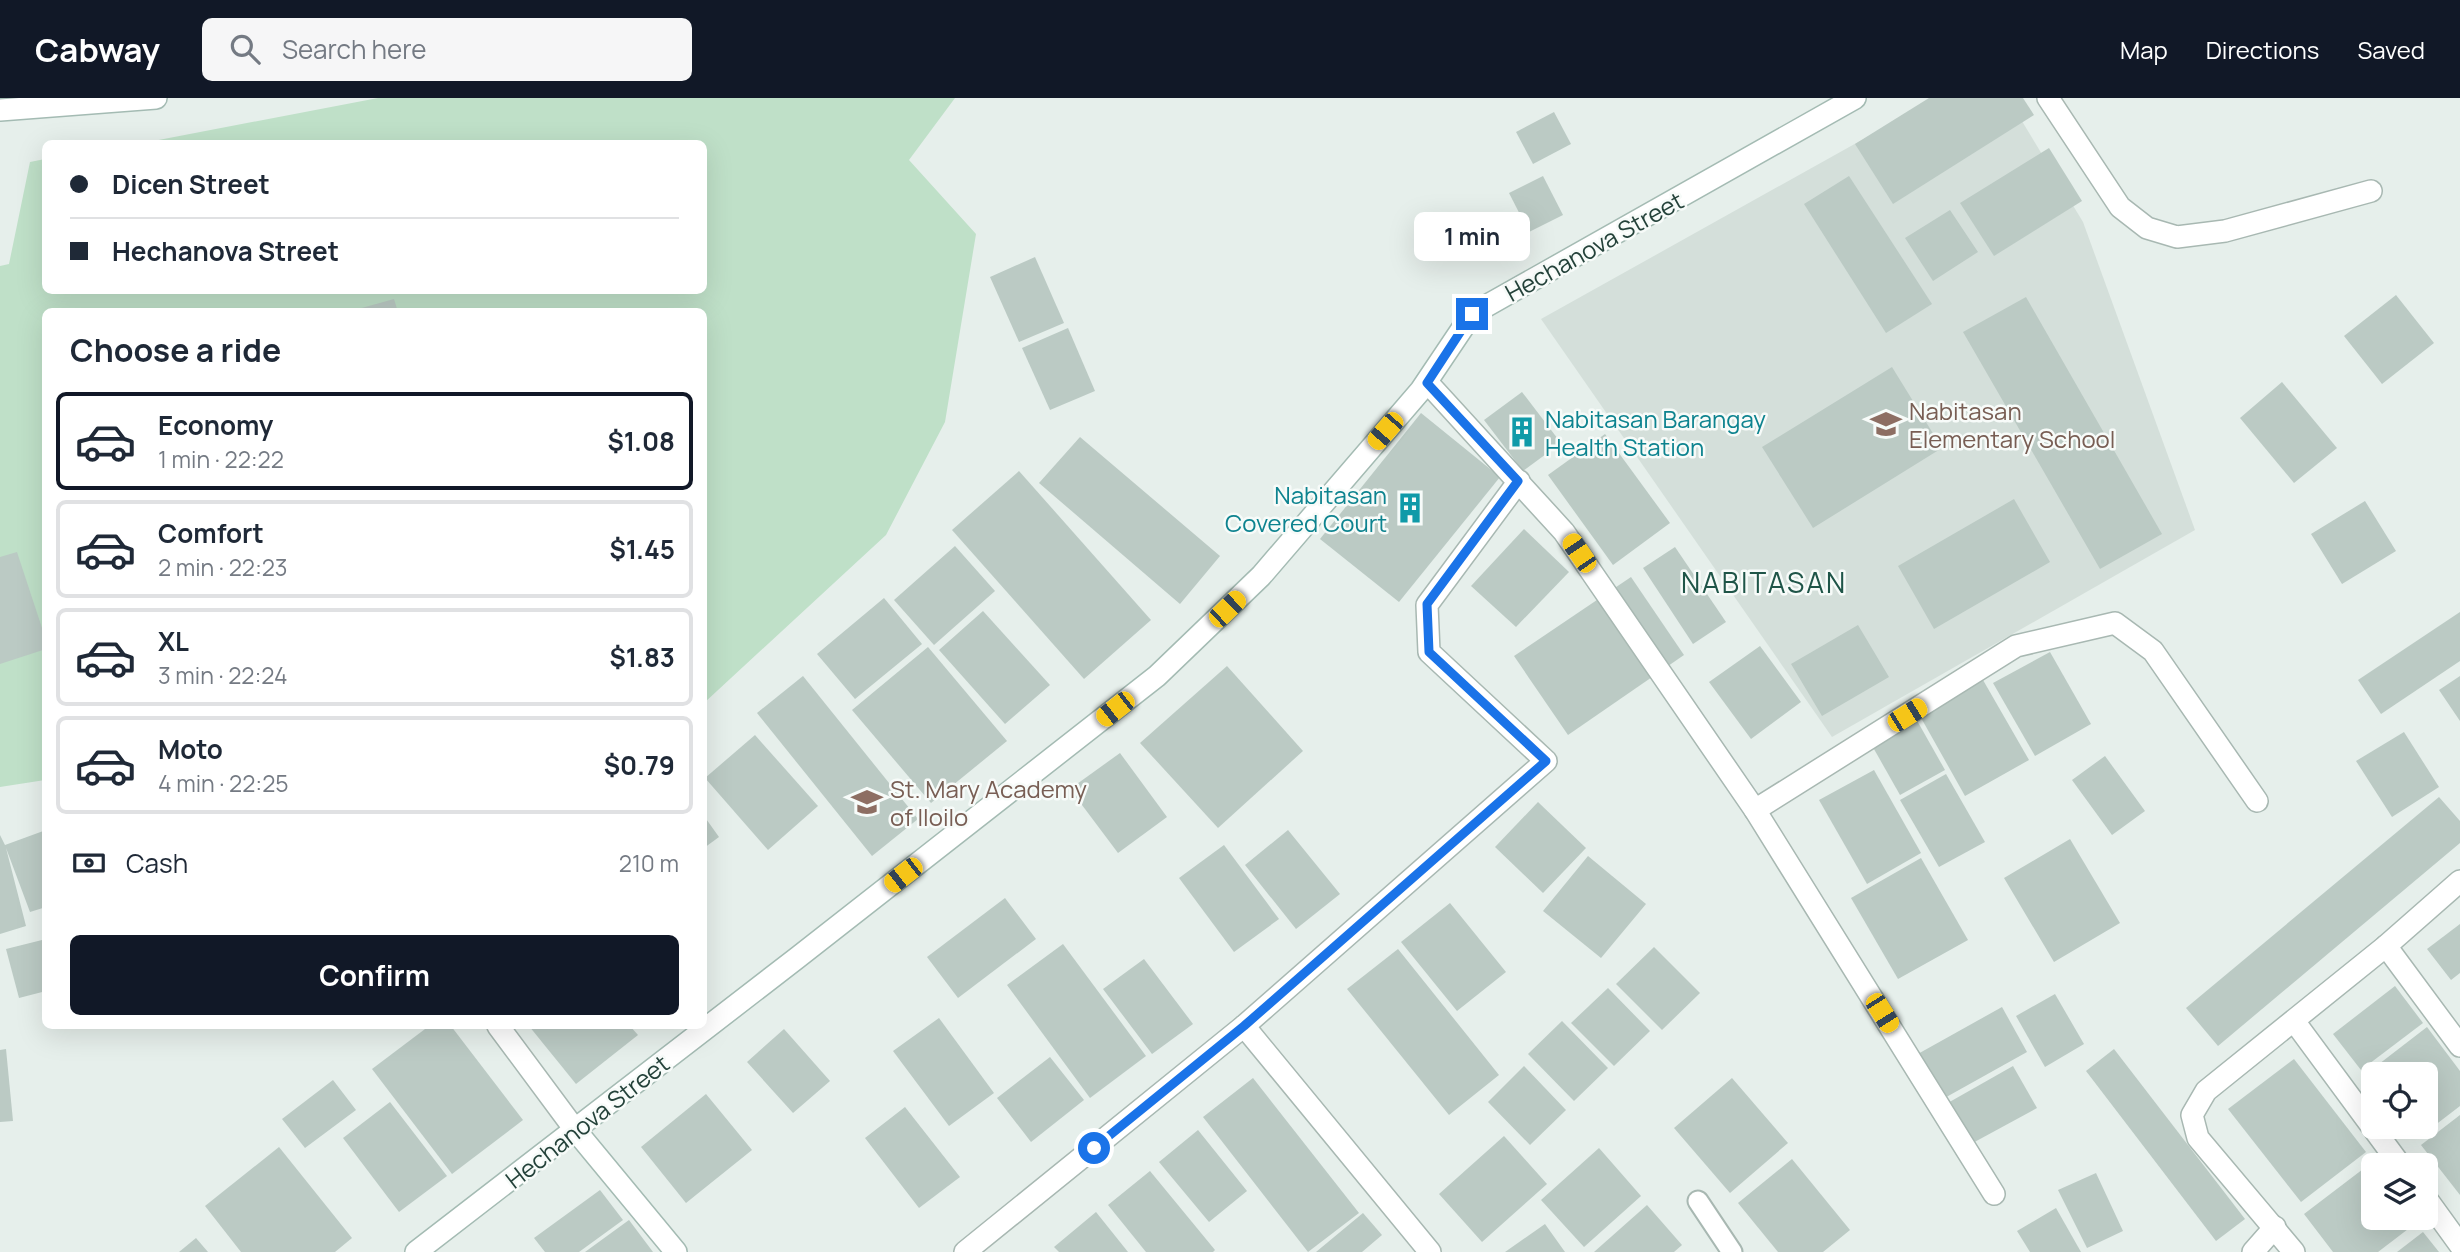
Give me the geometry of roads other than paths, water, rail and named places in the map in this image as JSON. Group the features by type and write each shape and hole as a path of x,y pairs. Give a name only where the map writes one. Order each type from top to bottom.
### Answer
{"street":[{"path":"0,110 156,98"},
{"name":"Hechanova Street","path":"707,1028 1157,676 1261,576 1427,383 1472,314 1855,98"},
{"path":"2048,98 2120,207 2147,228 2177,237 2225,231 2371,191"},
{"path":"1427,383 1564,532 1755,810 1994,1194"},
{"path":"965,1252 1244,1026 1546,761 1429,652 1427,604 1518,481"},
{"path":"1755,810 2016,646 2115,623 2153,650 2257,801"},
{"path":"2294,1252 2198,1138 2192,1115 2206,1091 2386,946 2460,881"},
{"path":"2386,946 2460,1046"},
{"path":"2294,1021 2391,1153"},
{"path":"1244,1026 1430,1252"},
{"path":"500,1029 576,1131 676,1252"},
{"name":"Hechanova Street","path":"415,1252 706,1029"},
{"path":"2438,1215 2460,1245"},
{"path":"2253,1252 2275,1227"}],"lane":[{"path":"1698,1200 1732,1252"}],"place":[{"name":"Nabitasan Elementary School","path":"1886,424"},
{"name":"Nabitasan Barangay Health Station","path":"1522,432"},
{"name":"Nabitasan Covered Court","path":"1410,508"},
{"name":"St. Mary Academy of Iloilo","path":"867,802"}],"district":[{"name":"NABITASAN","path":"1764,582"}]}
